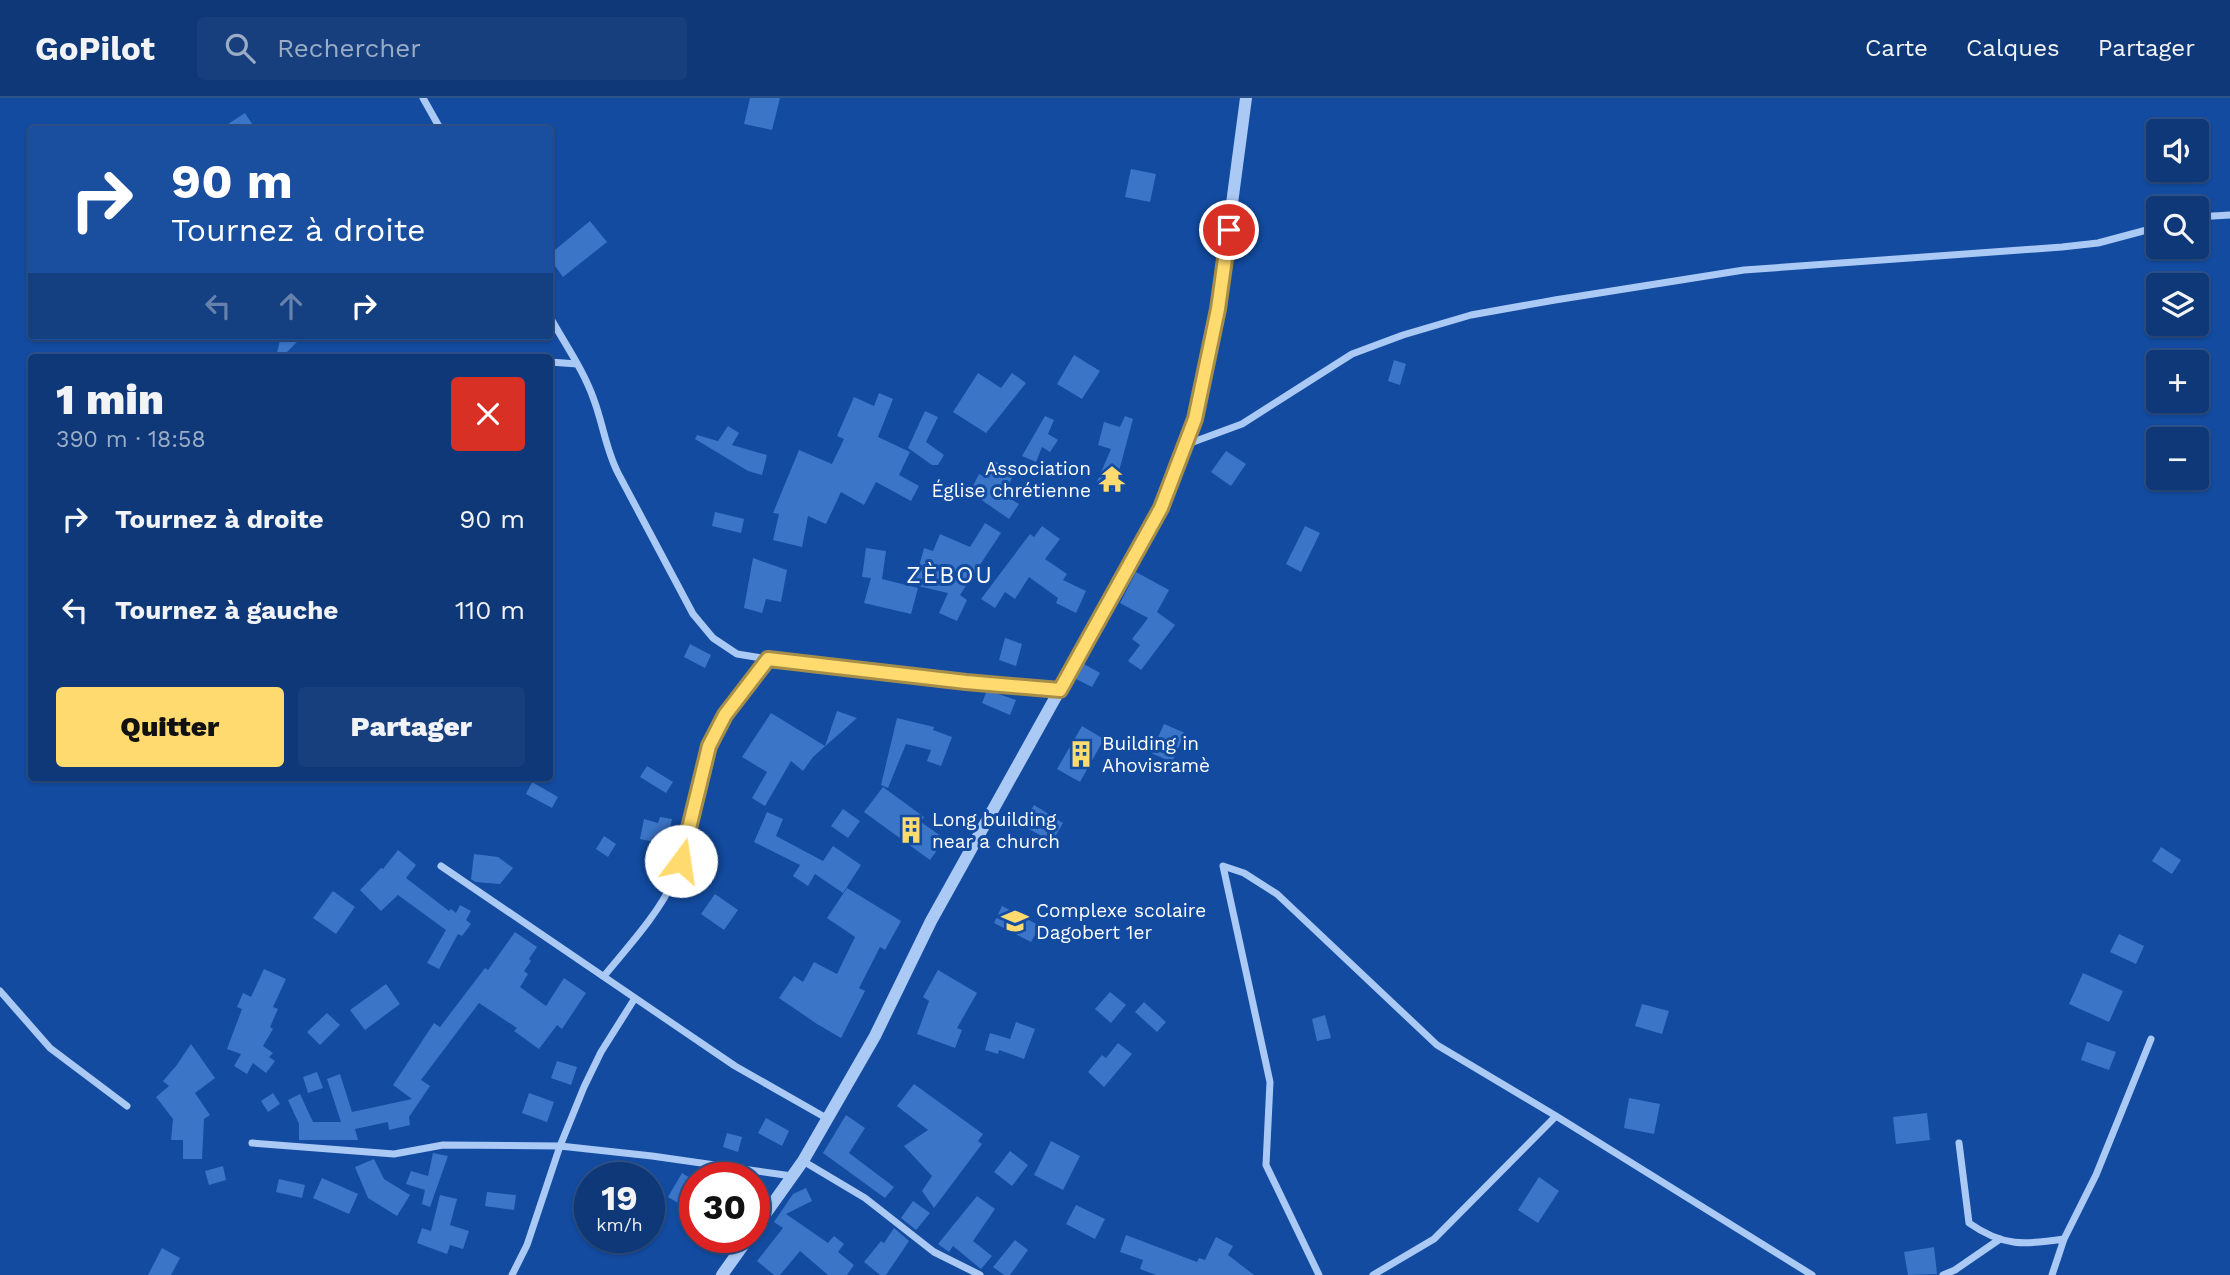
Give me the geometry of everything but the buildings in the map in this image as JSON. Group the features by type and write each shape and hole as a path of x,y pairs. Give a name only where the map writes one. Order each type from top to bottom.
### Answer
{"street":[{"path":"423,98 439,126"},
{"path":"770,1208 803,1161 875,1036 931,921 1161,508 1195,419 1218,309 1246,98"},
{"path":"2209,216 2230,215"},
{"path":"1185,446 1242,424 1352,354 1403,335 1471,315 1744,271 2063,247 2098,243 2146,230"},
{"path":"553,322 595,401 611,460 693,614 713,638 737,653 768,659 1060,690"},
{"path":"553,362 577,364"},
{"path":"604,976 643,928 671,885 681,861 709,746 725,715 768,659"},
{"path":"441,866 735,1066 828,1119"},
{"path":"1320,1275 1266,1165 1270,1082 1223,866 1244,873 1277,894 1437,1045 1812,1275"},
{"path":"0,990 50,1048 127,1106"},
{"path":"512,1275 527,1245 560,1146 601,1052 635,998"},
{"path":"2052,1275 2064,1239 2096,1175 2151,1039"},
{"path":"1373,1275 1434,1239 1556,1116"},
{"path":"251,1143 394,1154 443,1146 560,1146 652,1156 792,1177"},
{"path":"1959,1143 1969,1223 2000,1239 2029,1245 2064,1239"},
{"path":"803,1161 865,1198 934,1252 980,1275"},
{"path":"1943,1275 1955,1270 2000,1239"},
{"path":"722,1275 738,1253"}],"place":[{"name":"Association Église chrétienne","path":"1112,479"},
{"name":"Building in Ahovisramè","path":"1081,754"},
{"name":"Long building near a church","path":"911,830"},
{"name":"Complexe scolaire Dagobert 1er","path":"1015,921"}],"district":[{"name":"ZÈBOU","path":"950,575"}],"route":[{"path":"681,861 709,746 716,729 740,693 768,659 1060,690 1161,508 1195,419 1218,309 1229,230"}]}
